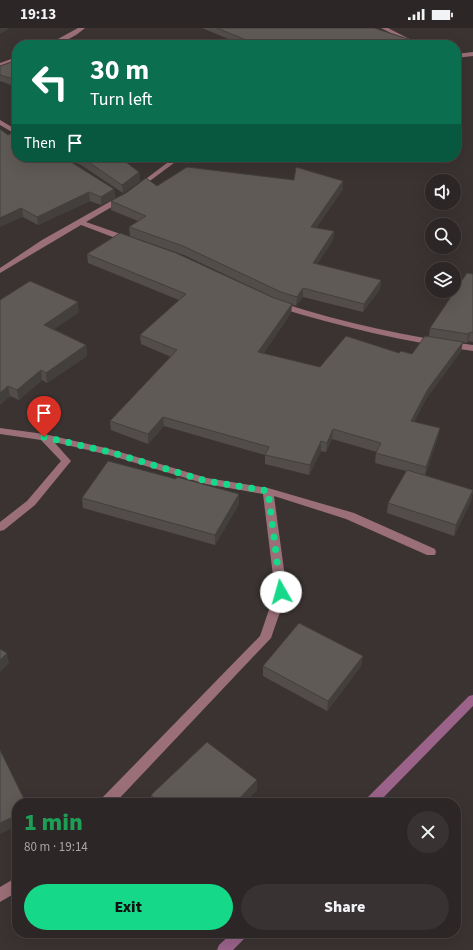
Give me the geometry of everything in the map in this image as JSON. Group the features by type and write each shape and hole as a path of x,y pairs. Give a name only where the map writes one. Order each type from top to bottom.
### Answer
{"street":[{"path":"61,40 82,28"},
{"path":"384,28 408,40"},
{"path":"461,55 473,54"},
{"path":"0,65 12,61"},
{"path":"0,122 12,130"},
{"path":"0,271 45,242 80,222 171,162"},
{"path":"80,222 137,243"},
{"path":"270,301 330,322 401,337 473,348"},
{"path":"0,431 44,437 110,452 206,481 268,491 350,516 431,552"},
{"path":"0,526 31,503 66,461 44,437"},
{"path":"111,798 265,638 281,592 268,491"},
{"path":"0,896 12,888"}],"building":[{"path":"217,28 374,28 408,39 405,40 246,40"},
{"path":"12,62 12,79 0,75 0,66"},
{"path":"0,129 8,135 12,133 12,162 71,162 114,189 101,197 89,192 37,217 21,208 0,218"},
{"path":"88,162 126,162 139,172 122,185"},
{"path":"187,167 294,180 296,167 343,181 311,227 334,231 313,263 381,280 364,304 303,288 297,297 281,292 183,246 129,227 146,216 111,201 126,193 146,178 157,186"},
{"path":"120,233 176,253 274,298 292,304 258,352 320,367 346,336 399,353 401,351 412,354 425,336 463,342 428,389 411,421 440,428 426,467 376,453 381,443 333,429 327,443 321,441 310,465 265,455 269,447 163,417 148,434 110,421 177,350 140,335 186,294 87,254"},
{"path":"467,273 473,274 473,333 470,332 468,334 430,328 450,298 461,298 461,282"},
{"path":"30,281 78,302 44,325 86,345 46,373 41,370 17,390 8,386 0,393 0,300"},
{"path":"108,461 176,479 177,477 239,494 215,535 82,498"},
{"path":"407,470 473,490 456,525 388,503"},
{"path":"299,623 363,656 328,701 263,666"},
{"path":"0,649 7,653 0,660"},
{"path":"207,742 257,780 240,798 154,798 151,795"},
{"path":"0,750 24,798 12,798 12,817 0,823"}],"waterway":[{"path":"375,798 473,699"},
{"path":"224,950 236,938"}],"route":[{"path":"44,437 110,452 206,481 268,491 281,592"}]}
